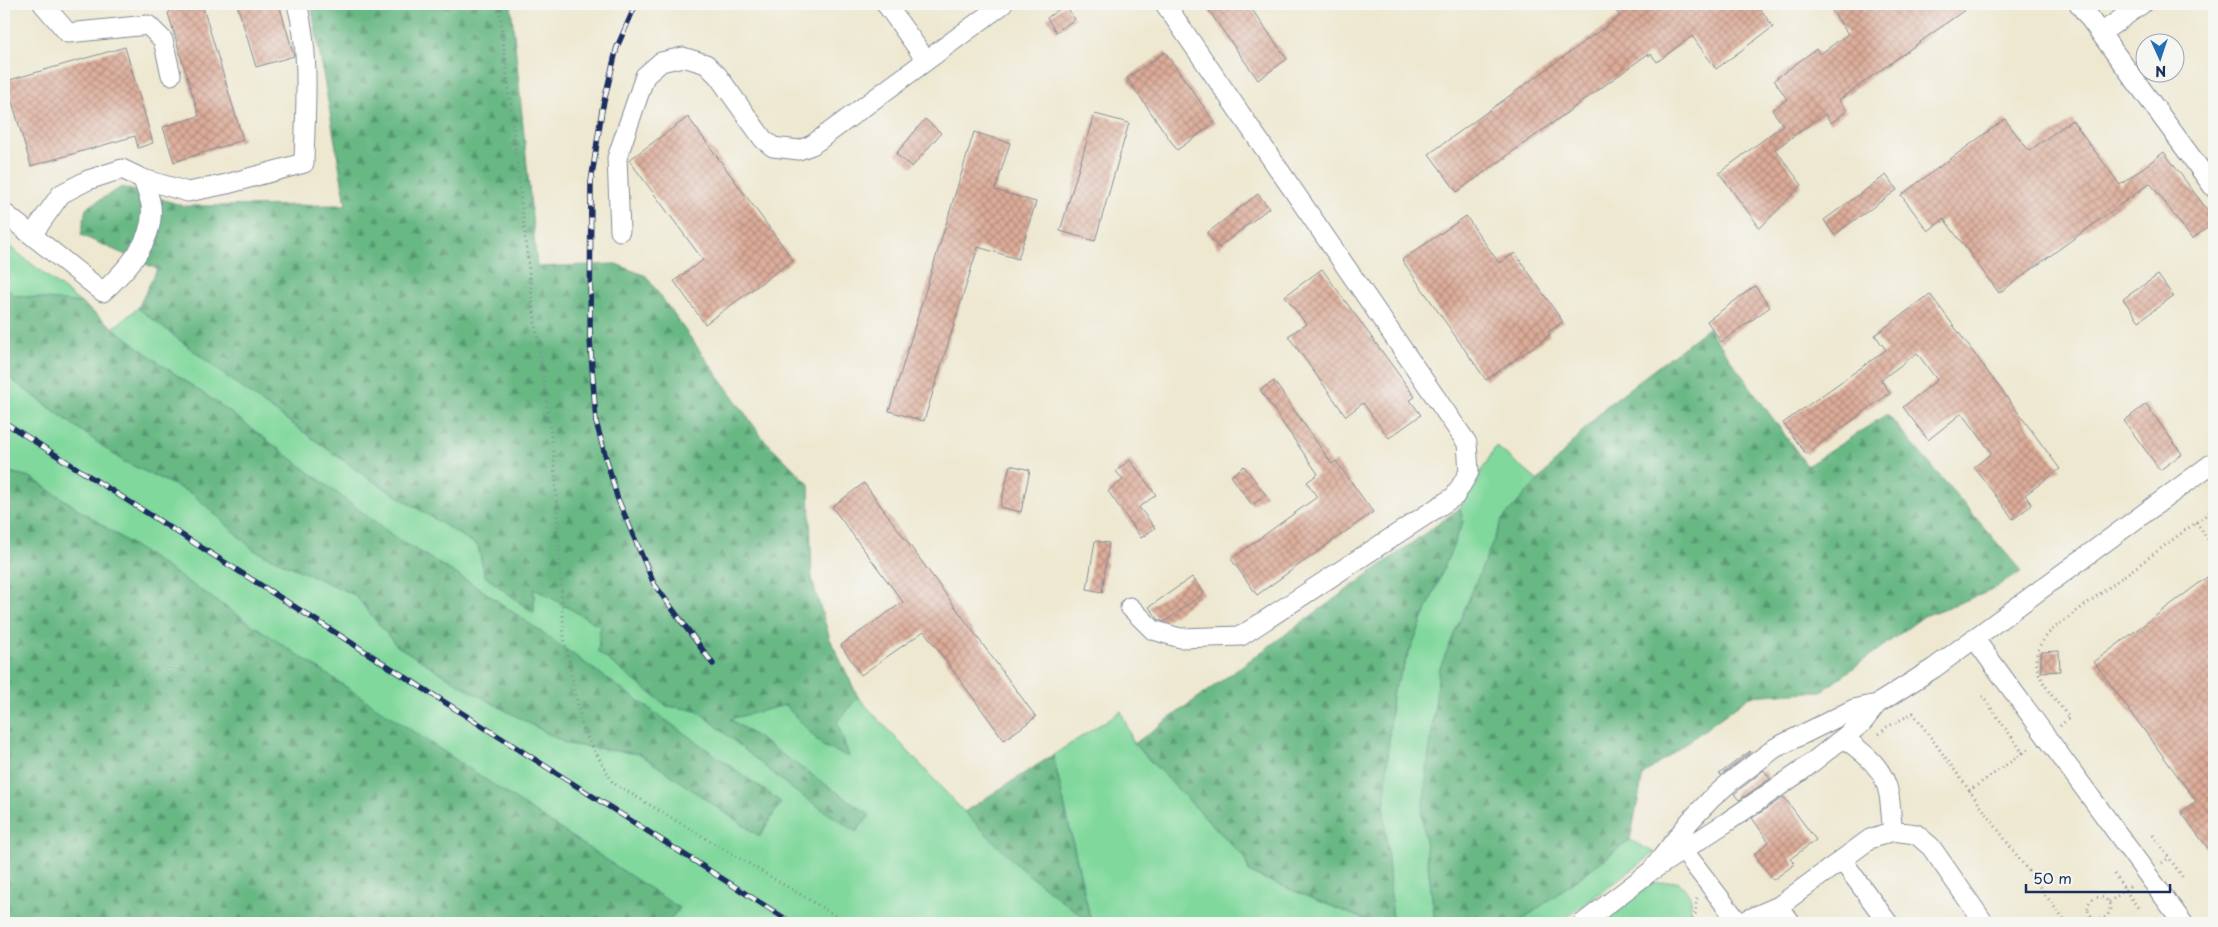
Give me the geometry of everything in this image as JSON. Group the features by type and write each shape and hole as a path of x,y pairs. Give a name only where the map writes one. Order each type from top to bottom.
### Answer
{"street":[{"path":"43,4 68,33 148,24 163,40 171,74"},
{"path":"32,235 61,194 88,180 122,169 143,179 188,192 227,184 304,163 306,64 302,21 298,4"},
{"path":"886,4 926,60"},
{"path":"620,231 617,158 645,76 661,62 683,57 706,64 718,76 763,139 773,147 799,150 812,145 1003,4"},
{"path":"1130,607 1153,630 1180,638 1241,636 1454,496 1469,472 1467,443 1165,4"},
{"path":"2079,4 2214,188"},
{"path":"2101,32 2142,4"},
{"path":"4,213 103,292 130,266 147,236 151,206 143,179"},
{"path":"1583,923 1651,870 1679,845 1800,772 1862,723 1877,704 1934,668 2214,462"},
{"path":"1974,638 2183,923"},
{"path":"1679,845 1690,821 1728,783 1775,748 1854,709 1877,704"},
{"path":"1844,738 1876,765 1885,778 1893,831"},
{"path":"1679,845 1740,923 1779,906 1870,838 1893,831 1916,834 1930,847 1984,923"},
{"path":"1842,860 1888,923"},
{"path":"1779,906 1791,923"}],"path":[{"path":"500,4 533,306 554,456 564,638 583,730 613,783 848,923"},
{"path":"1970,791 2070,718 2039,674 2038,651 2043,640 2054,628 2214,509"},
{"path":"2196,522 2214,548"},
{"path":"1981,694 2023,752"},
{"path":"1877,737 1887,727 1913,713 2066,923"},
{"path":"2153,835 2184,879"},
{"path":"2114,874 2138,908"},
{"path":"2108,902 2125,890"},
{"path":"1690,923 1695,914 1697,897"},
{"path":"2101,898 2108,902 2110,910 2104,918 2096,918 2091,915 2088,909 2093,900 2101,898"},
{"path":"2079,923 2091,915"}],"green space":[{"path":"311,4 511,4 537,267 616,264 646,276 762,437 809,484 812,580 830,639 858,697 837,722 849,757 823,746 785,705 730,719 870,815 856,832 792,789 697,710 667,706 598,652 600,626 534,588 534,613 485,576 478,546 364,475 238,385 138,308 157,269 81,235 86,208 122,187 184,206 346,205"},
{"path":"4,242 81,303 13,295 4,285"},
{"path":"4,285 14,295 81,303 158,362 227,410 396,538 479,588 781,802 759,836 640,754 567,744 474,693 396,645 355,595 254,550 193,494 123,461 4,374"},
{"path":"138,308 238,385 364,475 478,546 485,576 534,613 534,588 601,626 667,706 697,710 856,832 870,815 729,718 785,705 823,746 849,756 837,722 858,697 964,812 1019,867 1091,922 1053,755 1121,711 1134,744 1244,857 1250,873 1373,923 667,923 679,909 30,477 4,471 4,374 123,461 193,494 254,550 355,595 396,645 474,693 567,744 640,754 760,836 781,802 479,588 396,538 227,410 113,328"},
{"path":"1708,328 1807,466 1887,414 2022,572 1983,594 1924,616 1822,691 1750,696 1643,775 1630,840 1518,923 1435,923 1422,814 1439,670 1502,520 1605,407"},
{"path":"1496,446 1538,481 1502,520 1422,814 1435,923 1393,923 1384,811 1392,694 1463,522 1460,508"},
{"path":"4,471 30,477 679,908 667,923 4,923"},
{"path":"1460,508 1463,521 1392,694 1384,811 1393,923 1373,923 1250,873 1244,857 1134,744"},
{"path":"1053,755 1091,923 1019,867 964,812"},
{"path":"1630,840 1655,853 1559,923 1518,923"},
{"path":"1677,881 1687,891 1691,900 1690,910 1685,923 1601,923 1653,883"}],"building":[{"path":"167,4 202,4 243,140 174,162 163,127 199,116 168,13 170,12"},
{"path":"237,4 279,4 294,56 256,67"},
{"path":"1204,4 1248,4 1287,59 1258,80"},
{"path":"1611,4 1757,4 1773,27 1716,69 1692,36 1657,62 1651,54 1649,56 1648,54 1457,192 1429,154 1620,16"},
{"path":"1838,4 1973,4 1839,100 1847,111 1831,123 1825,114 1775,149 1802,185 1760,228 1719,173 1783,125 1772,110 1787,99 1774,80 1816,49 1820,54 1848,34 1831,9"},
{"path":"1065,5 1075,19 1056,32 1047,18"},
{"path":"125,47 153,143 138,148 135,136 31,166 6,81"},
{"path":"1165,52 1215,123 1177,150 1127,78"},
{"path":"1095,114 1129,123 1095,241 1060,231"},
{"path":"688,117 793,260 705,324 674,281 703,260 629,160"},
{"path":"925,119 941,133 912,167 896,154"},
{"path":"2005,119 2029,151 2072,120 2120,185 2164,152 2214,219 2214,223 2192,239 2150,183 1999,293 1944,219 1928,231 1901,195"},
{"path":"974,132 1010,143 995,190 1036,202 1018,259 978,247 924,421 889,411"},
{"path":"1886,175 1897,190 1834,235 1824,220"},
{"path":"1258,194 1269,208 1218,248 1207,233"},
{"path":"1466,216 1499,263 1515,253 1563,322 1548,332 1550,335 1486,380 1402,260"},
{"path":"1322,269 1415,397 1410,400 1421,415 1389,438 1363,403 1346,416 1288,336 1306,324 1285,296"},
{"path":"2158,275 2173,296 2139,321 2123,299"},
{"path":"1755,286 1770,307 1721,342 1707,321"},
{"path":"1930,294 2060,469 2025,495 2032,505 2013,519 1974,467 1992,453 1962,413 1928,440 1903,407 1937,380 1917,353 1881,380 1890,393 1806,454 1783,423 1886,350 1875,335"},
{"path":"1274,381 1332,464 1336,461 1373,512 1257,595 1231,559 1317,497 1307,482 1318,474 1260,390"},
{"path":"2146,404 2182,454 2160,470 2124,421"},
{"path":"1130,460 1156,495 1139,507 1155,528 1141,538 1108,491 1123,480 1116,471"},
{"path":"1010,465 1030,470 1021,512 1000,507"},
{"path":"1244,466 1266,495 1252,505 1231,476"},
{"path":"864,483 1036,717 1004,740 924,631 861,675 841,645 903,602 832,507"},
{"path":"1095,541 1109,543 1102,592 1087,589"},
{"path":"2214,572 2214,857 2181,812 2196,801 2094,662"},
{"path":"1192,577 1204,593 1164,622 1159,620 1149,607"},
{"path":"2059,651 2060,671 2041,672 2041,652"},
{"path":"1750,751 1721,775 1719,774"},
{"path":"1764,770 1770,779 1739,800 1734,794"},
{"path":"1784,797 1816,840 1790,859 1795,864 1773,880 1754,854 1769,842 1752,818"}],"railway":[{"path":"636,4 617,47 602,110 591,182 590,339 596,422 617,497 654,584 713,664"},
{"path":"4,422 792,923"}]}
